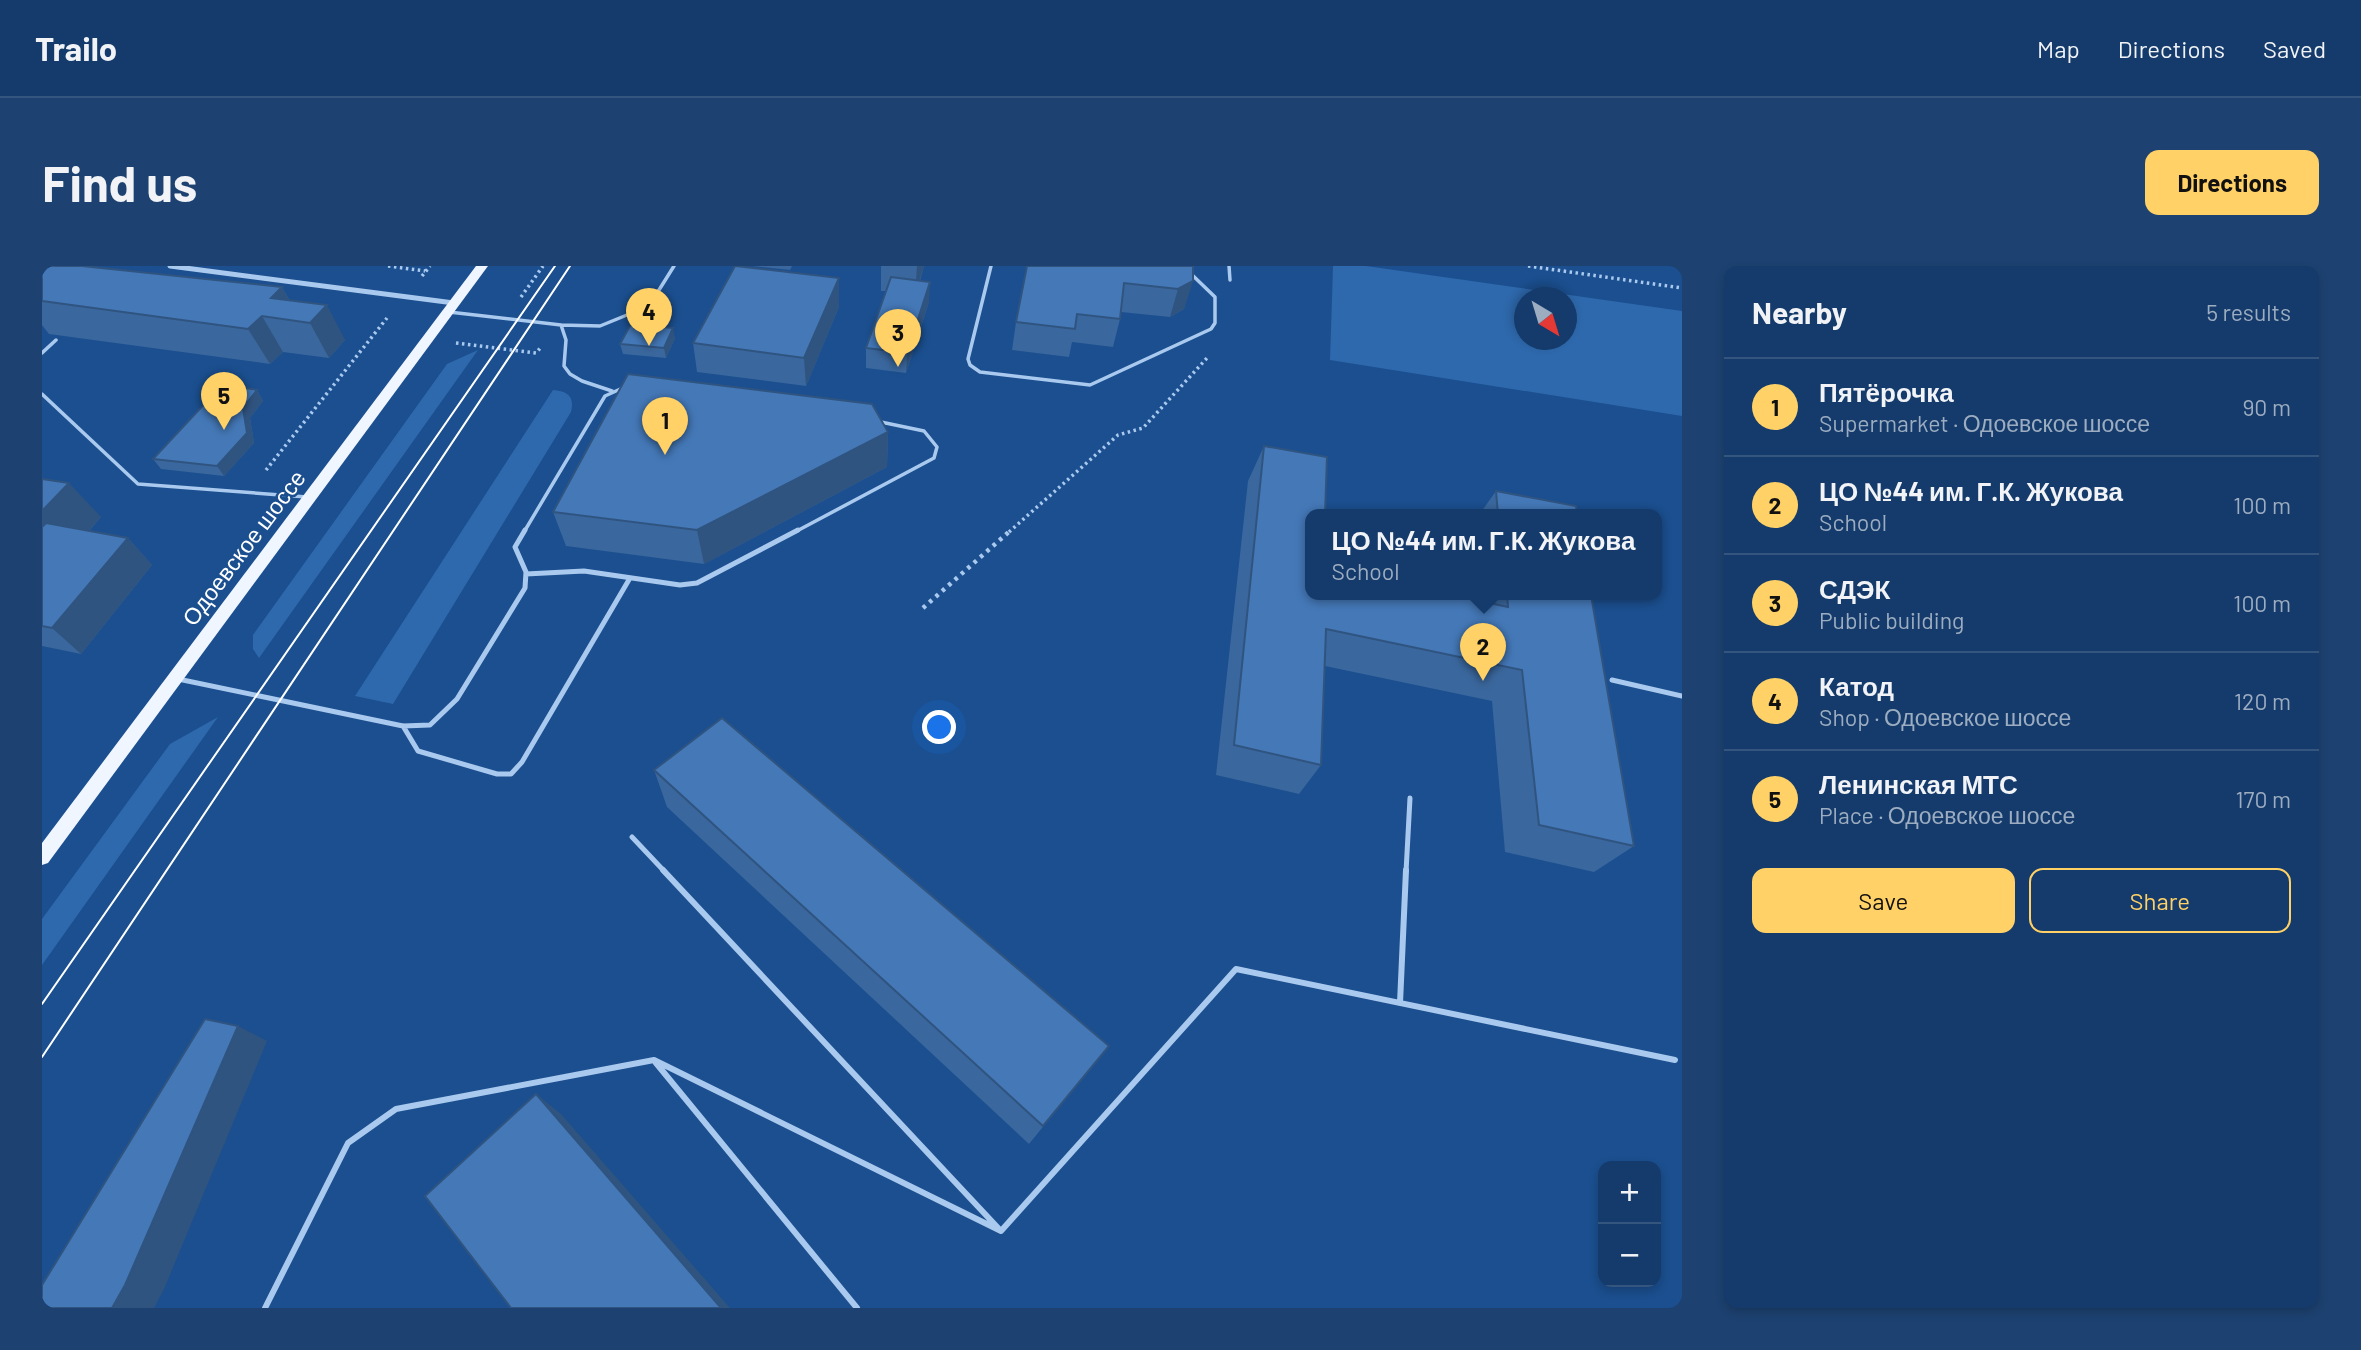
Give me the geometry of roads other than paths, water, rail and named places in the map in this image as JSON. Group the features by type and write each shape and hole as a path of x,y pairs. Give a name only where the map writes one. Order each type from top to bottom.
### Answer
{"main road":[{"name":"Одоевское шоссе","path":"42,857 482,266"}],"street":[{"path":"170,266 404,297 451,308"}],"lane":[{"path":"451,308 561,325 600,327 649,306 674,266"},
{"path":"991,266 968,359 970,365 980,372 1079,385 1103,381 1211,329 1215,323 1215,297 1187,270 1187,266"},
{"path":"1229,266 1230,280"},
{"path":"561,325 566,340 564,366 570,374 612,391"},
{"path":"42,353 56,340"},
{"path":"175,679 403,726 421,728 441,718 525,588 526,574 515,547 605,396 612,391 638,385"},
{"path":"42,394 138,484 310,497"},
{"path":"526,574 548,569 680,585 697,583 933,458 937,447 924,431 865,419"},
{"path":"403,726 418,751 497,774 511,774 522,762 630,578"},
{"path":"1612,680 1682,696"},
{"path":"1401,1003 1410,798"},
{"path":"632,837 1001,1231"},
{"path":"1001,1231 1236,969 1675,1060"},
{"path":"265,1308 348,1143 396,1109 654,1060 1001,1231"},
{"path":"654,1060 857,1308"}],"tram line":[{"path":"42,1004 555,266"},
{"path":"42,1057 570,266"}],"place":[{"name":"Катод","path":"649,346"},
{"name":"СДЭК","path":"898,367"},
{"name":"Ленинская МТС","path":"224,430"},
{"name":"Пятёрочка","path":"665,455"},
{"name":"ЦО №44 им. Г.К. Жукова","path":"1483,681"}]}
